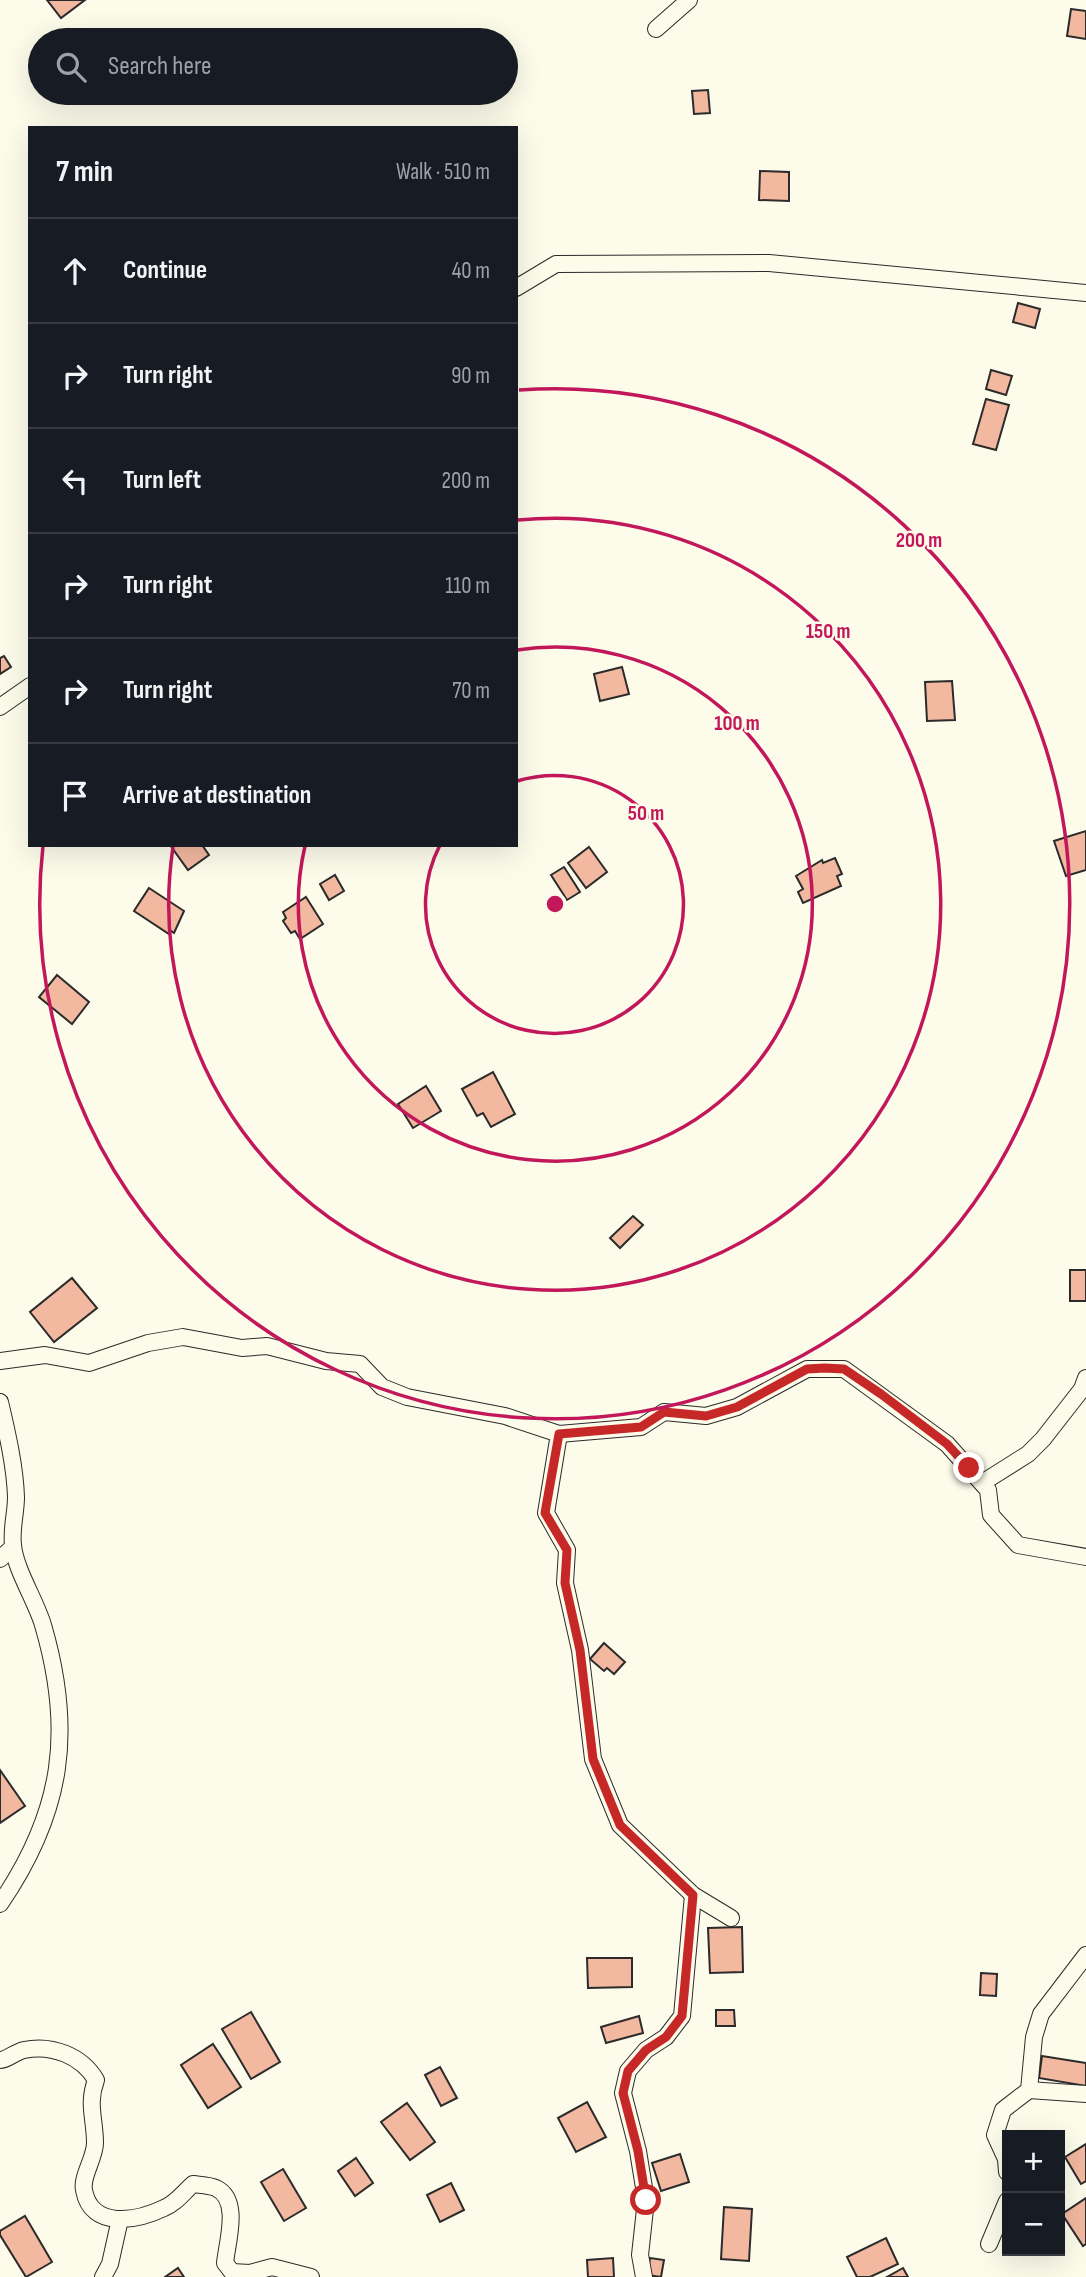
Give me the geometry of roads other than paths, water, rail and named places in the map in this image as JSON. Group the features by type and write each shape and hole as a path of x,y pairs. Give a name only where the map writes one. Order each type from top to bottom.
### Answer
{"street":[{"path":"656,29 689,0"},
{"path":"518,287 556,264 769,263 1086,293"},
{"path":"0,707 28,687"},
{"path":"0,1361 45,1355 89,1363 148,1343 183,1337 242,1348 267,1346 326,1360 360,1364 382,1387 407,1397 505,1416 559,1434 641,1427 664,1412 706,1416 737,1407 807,1369 844,1369 947,1444 988,1490 991,1516 1018,1545 1086,1557"},
{"path":"982,1483 1028,1454 1043,1439 1082,1389 1086,1378"},
{"path":"0,1402 16,1496 13,1547 42,1620 56,1672 61,1709 54,1791 43,1825 0,1904"},
{"path":"559,1434 545,1513 567,1550 565,1583 580,1650 593,1759 620,1825 693,1895 731,1917"},
{"path":"0,1559 13,1547"},
{"path":"644,2277 640,2255 646,2200 638,2151 623,2093 628,2071 646,2050 666,2037 682,2016 693,1895"},
{"path":"1029,2090 1034,2037 1041,2014 1086,1955"},
{"path":"0,2060 23,2050 48,2048 86,2064 96,2080 90,2098 95,2144 83,2188 91,2208 106,2219 131,2219 166,2208 193,2184 215,2188 225,2196 231,2211 225,2263 232,2273 250,2273 272,2267 310,2277"},
{"path":"1002,2150 995,2135 1003,2110 1029,2090 1086,2094"},
{"path":"989,2244 1002,2214"},
{"path":"103,2277 110,2264 120,2219"}]}
